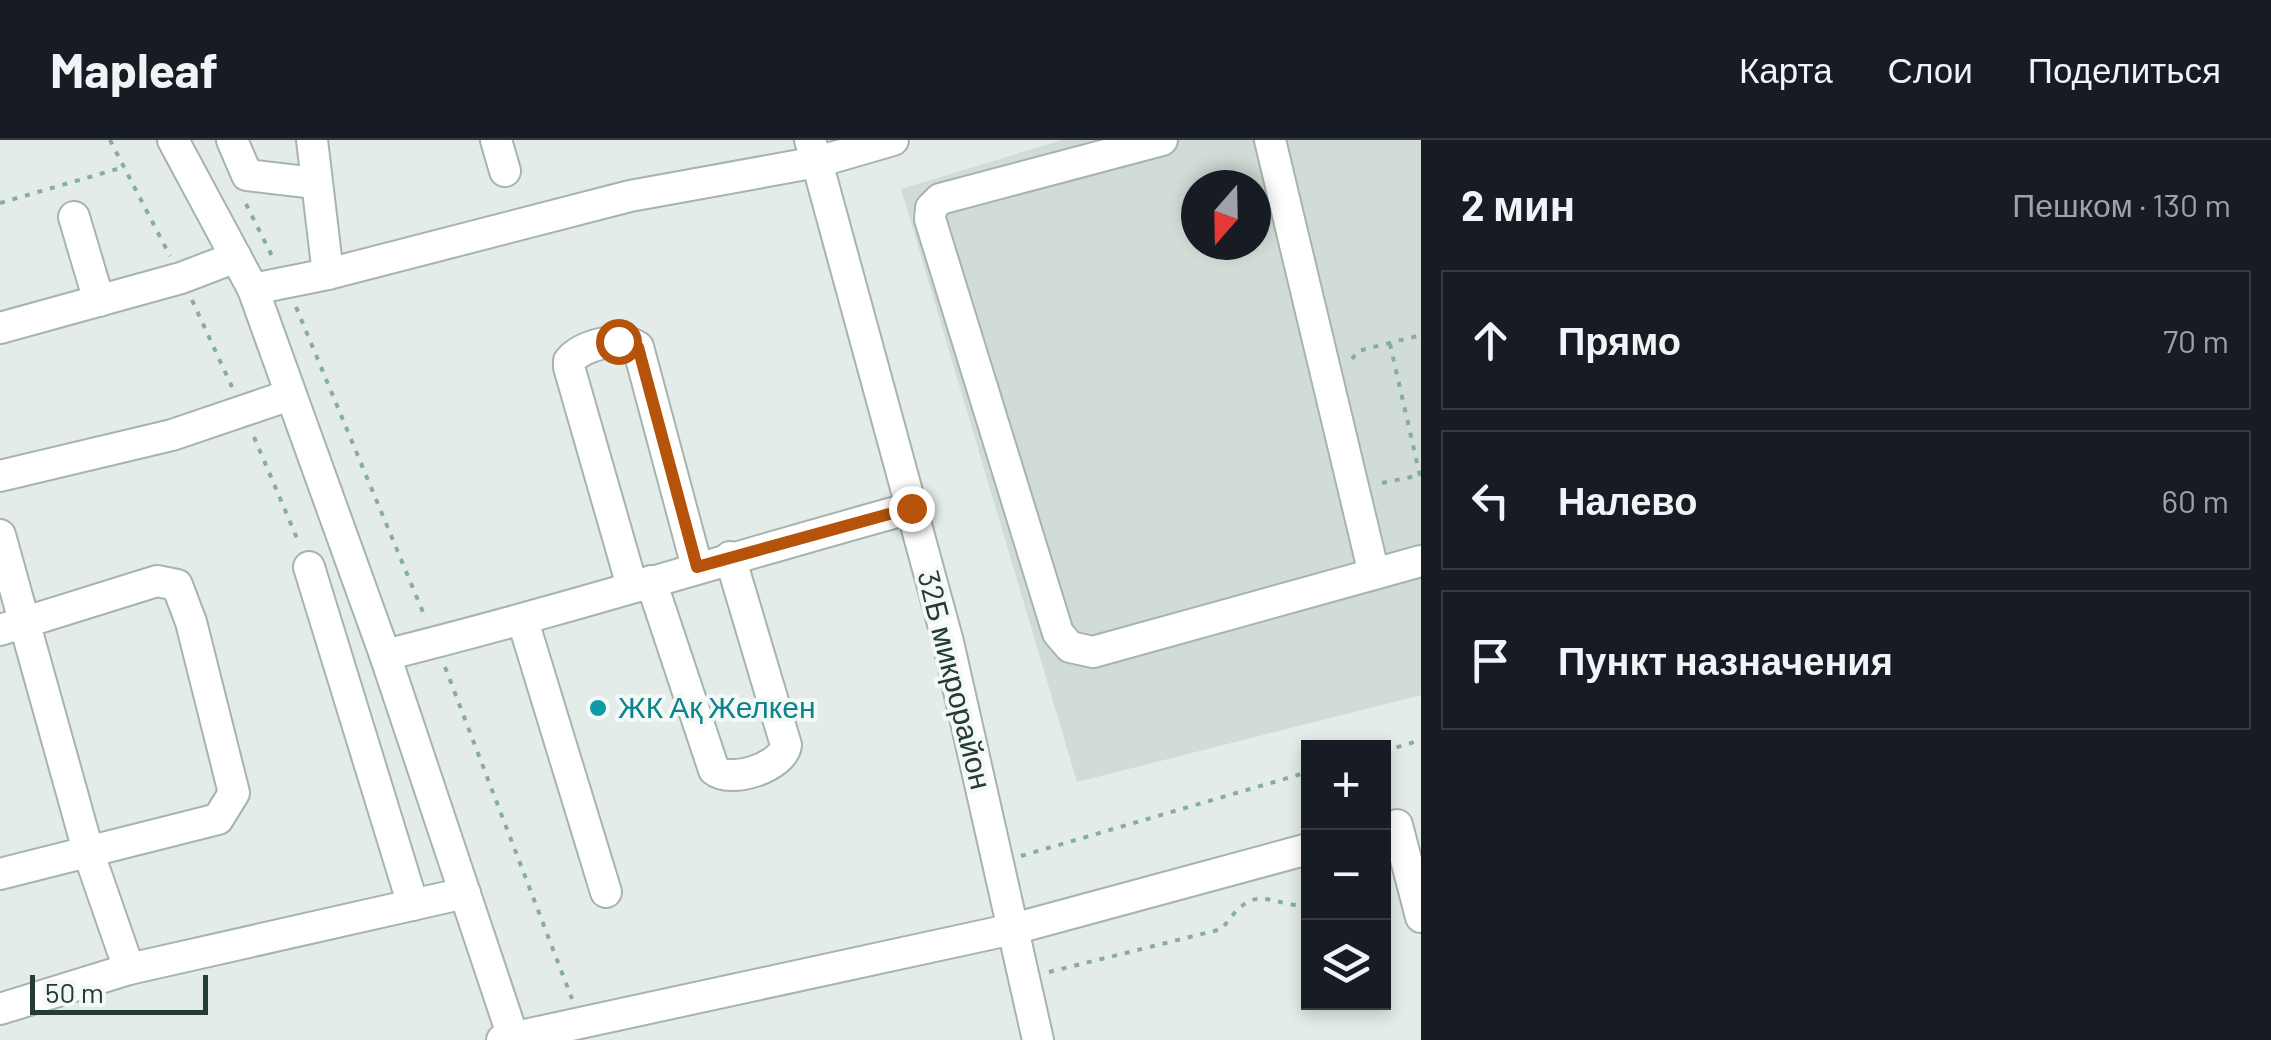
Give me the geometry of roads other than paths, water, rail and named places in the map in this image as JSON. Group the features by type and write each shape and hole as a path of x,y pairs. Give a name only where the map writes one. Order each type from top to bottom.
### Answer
{"street":[{"path":"173,140 253,290 385,654 510,1039 1012,930 1301,851"},
{"path":"232,140 247,175 314,184"},
{"path":"312,140 314,184 328,274"},
{"path":"496,140 505,171"},
{"path":"253,290 814,151 894,140"},
{"path":"1162,140 940,199 931,208 930,220 1058,633 1070,647 1093,652 1421,561"},
{"path":"1270,140 1374,574"},
{"name":"32Б микрорайон","path":"814,151 948,642 1038,1040"},
{"path":"74,217 100,300"},
{"path":"0,328 181,278 236,257"},
{"path":"697,567 638,347 618,341 575,354 568,367 642,583 714,770 720,776 732,777 779,761 786,744 730,557"},
{"path":"0,476 172,435 290,395"},
{"path":"385,654 523,620 730,557 911,508"},
{"path":"0,535 13,626 129,970"},
{"path":"309,567 413,905"},
{"path":"0,874 218,819 234,793 191,622 177,586 158,581 13,626"},
{"path":"523,620 606,892"},
{"path":"1401,824 1421,916"},
{"path":"0,1010 129,970 465,893"}],"place":[{"name":"ЖК Ақ Желкен","path":"598,708"}]}
